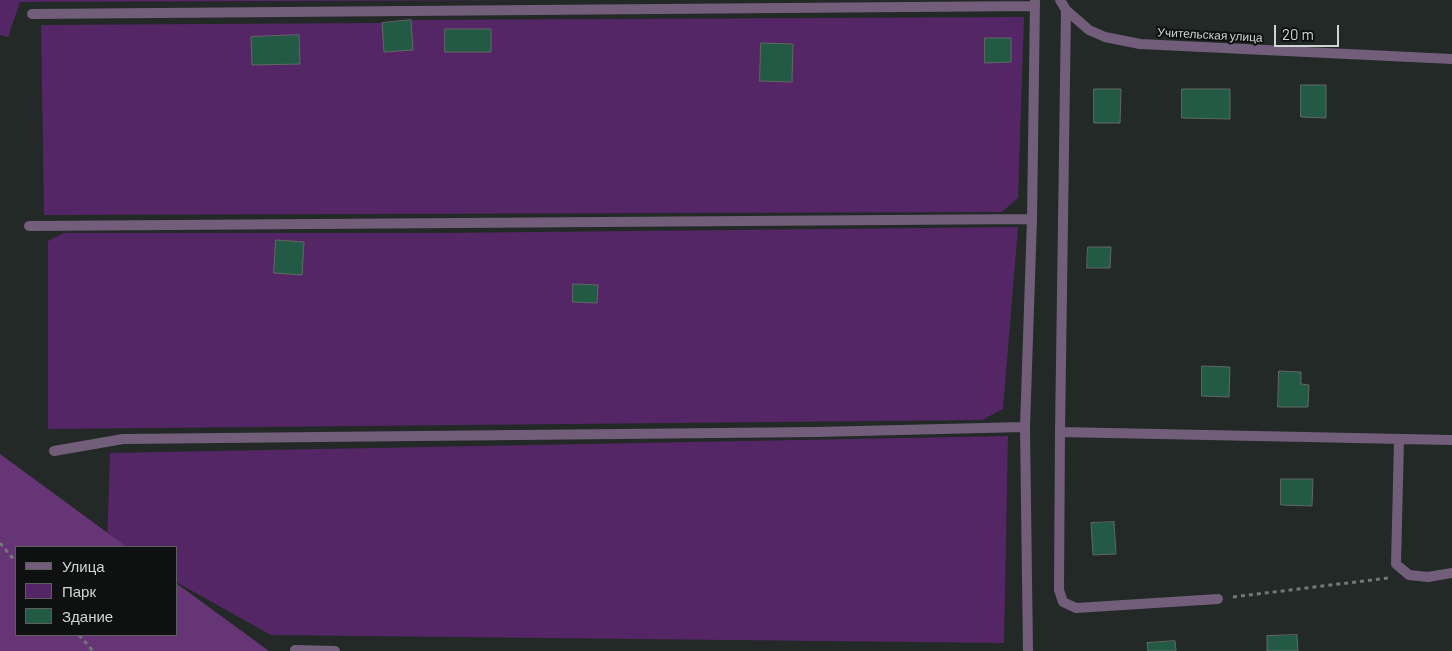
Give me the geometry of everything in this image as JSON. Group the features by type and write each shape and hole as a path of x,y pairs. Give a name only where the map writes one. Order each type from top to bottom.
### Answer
{"street":[{"path":"1060,0 1066,10 1060,432 1060,590 1063,602 1076,608 1218,599"},
{"path":"32,14 1035,3 1032,219 1025,427 1028,651"},
{"name":"Учительская улица","path":"1066,10 1089,30 1105,37 1140,44 1452,59"},
{"path":"30,226 1032,219"},
{"path":"54,451 123,439 826,432 1025,427"},
{"path":"1060,432 1452,440"},
{"path":"1399,440 1396,564 1409,575 1428,577 1452,572"},
{"path":"295,650 335,651"}],"path":[{"path":"0,543 15,561"},
{"path":"1218,599 1409,575"},
{"path":"80,636 92,651"}],"green space":[{"path":"0,0 552,0 20,2 8,37 0,35"},
{"path":"1024,17 1018,198 1002,212 44,215 41,25 382,23 411,20"},
{"path":"1018,227 1003,409 982,420 48,429 48,241 64,233 441,233"},
{"path":"1008,436 1004,643 271,635 178,583 178,546 111,546 107,544 110,453"}],"shaded area":[{"path":"0,454 126,546 15,546 15,636 178,636 178,584 269,651 0,651"}],"building":[{"path":"411,20 413,50 384,52 382,23"},
{"path":"445,29 491,29 491,52 445,52"},
{"path":"299,35 300,64 252,65 251,37"},
{"path":"985,38 1011,38 1011,62 985,63"},
{"path":"761,43 793,44 792,82 760,81"},
{"path":"1301,85 1326,85 1326,118 1301,117"},
{"path":"1094,89 1121,89 1120,123 1094,123"},
{"path":"1182,89 1230,89 1230,119 1182,118"},
{"path":"276,240 304,242 302,275 274,273"},
{"path":"1088,247 1111,247 1110,268 1087,268"},
{"path":"573,284 598,285 597,303 573,302"},
{"path":"1202,366 1230,367 1229,397 1202,396"},
{"path":"1279,371 1301,372 1301,384 1309,385 1308,407 1278,407"},
{"path":"1281,479 1313,479 1312,506 1281,505"},
{"path":"1114,522 1116,554 1093,555 1091,523"},
{"path":"1297,635 1298,651 1267,651 1267,636"},
{"path":"1175,641 1176,651 1148,651 1147,643"}]}
